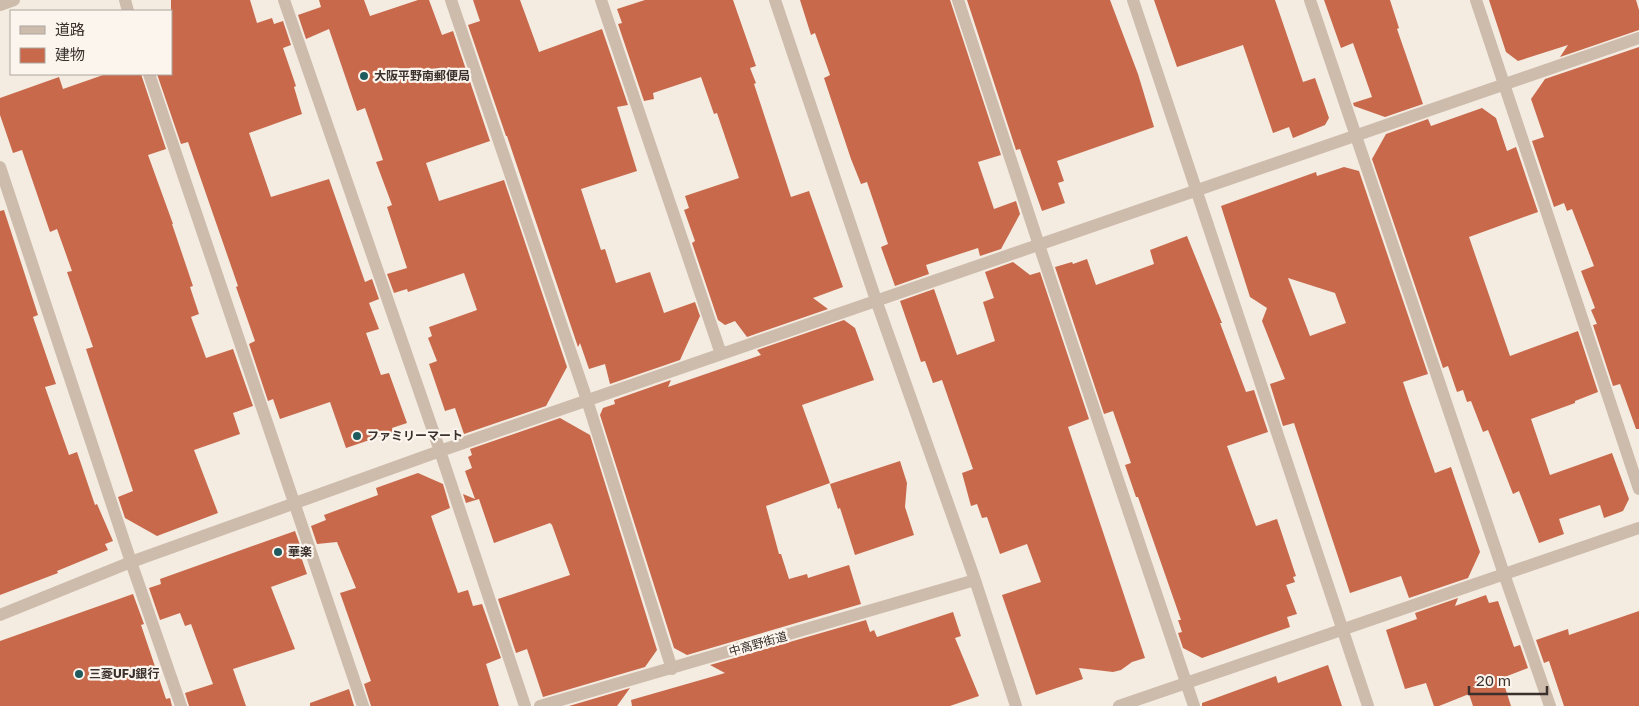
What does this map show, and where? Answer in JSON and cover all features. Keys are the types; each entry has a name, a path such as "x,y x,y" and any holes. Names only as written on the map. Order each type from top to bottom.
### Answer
{"street":[{"path":"0,5 14,0"},
{"path":"284,0 440,450 525,706"},
{"path":"451,0 587,400 672,669"},
{"path":"601,0 721,354"},
{"path":"775,0 876,300 975,580 1016,706"},
{"path":"958,0 1194,706"},
{"path":"1132,0 1368,706"},
{"path":"1310,0 1550,706"},
{"path":"1476,0 1639,489"},
{"path":"0,615 132,562 440,450 1639,38"},
{"path":"150,75 363,706"},
{"path":"0,166 181,706"},
{"path":"1119,706 1639,528"},
{"name":"中高野街道","path":"540,706 975,580"}],"building":[{"path":"171,0 250,0 257,23 272,18 274,24 283,21 291,45 283,48 296,86 294,87 302,114 249,133 271,197 329,179 365,282 372,279 379,299 369,303 379,329 366,333 381,375 389,373 407,423 392,428 393,432 346,448 330,402 280,419 273,399 268,401 249,344 255,341 236,287 238,286 188,142 181,144 157,75 172,75"},
{"path":"319,0 364,0 370,16 418,0 429,0 442,35 453,31 490,141 426,163 439,201 504,180 567,367 546,406 464,434 455,408 445,411 429,364 437,361 428,338 432,336 429,327 477,310 464,273 408,292 407,289 394,293 387,274 407,268 387,207 392,205 376,162 383,160 365,108 357,111 329,29 306,39 298,15 321,7"},
{"path":"473,0 520,0 539,52 602,29 628,105 617,107 637,171 581,189 601,250 605,249 616,283 650,272 664,313 695,302 700,316 680,360 610,384 605,364 589,369 580,343 578,347 468,25 480,21"},
{"path":"645,0 733,0 756,66 750,68 756,83 754,84 791,197 809,191 843,287 813,298 828,309 747,337 735,321 725,325 718,320 692,243 695,241 684,210 689,208 685,196 739,178 717,113 714,114 701,77 653,93 654,99 644,101 618,24 622,23 617,9"},
{"path":"800,0 950,0 1001,155 978,162 994,209 1016,201 1020,214 1001,249 980,256 978,248 926,265 929,274 895,286 881,247 888,244 867,182 861,184 851,159 824,78 830,75 815,33 811,35"},
{"path":"967,0 1110,0 1138,74 1154,127 1057,161 1064,181 1058,183 1065,203 1042,211 1020,149 1016,150"},
{"path":"1154,0 1275,0 1303,82 1315,78 1329,118 1325,125 1293,138 1289,127 1273,133 1243,45 1177,67"},
{"path":"1324,0 1390,0 1399,28 1397,29 1423,104 1385,117 1354,106 1353,103 1372,97 1353,43 1341,48"},
{"path":"1489,0 1636,0 1639,10 1639,30 1560,57 1568,45 1518,61 1506,52"},
{"path":"1639,47 1639,429 1636,429 1620,384 1613,386 1593,325 1597,324 1591,310 1595,308 1581,271 1594,266 1572,209 1567,211 1564,203 1554,207 1532,141 1544,137 1531,99 1545,79"},
{"path":"103,75 141,75 166,149 148,155 193,286 190,287 199,314 191,317 206,358 233,349 253,406 233,413 240,434 194,450 218,513 157,536 125,518 118,497 133,491 86,349 93,347 67,272 72,271 57,229 50,232 22,150 13,153 0,115 0,98 59,77 63,89"},
{"path":"1482,108 1496,118 1507,151 1516,147 1538,212 1469,237 1510,356 1578,331 1598,392 1575,401 1575,403 1531,419 1550,475 1612,453 1629,499 1623,511 1604,518 1600,505 1559,519 1564,534 1539,543 1519,491 1513,494 1488,430 1483,432 1471,401 1467,402 1463,390 1457,392 1448,366 1443,368 1372,159 1386,134 1428,119 1431,126"},
{"path":"1344,167 1359,171 1428,374 1403,382 1435,473 1451,467 1480,552 1468,578 1409,598 1401,576 1350,593 1294,423 1283,426 1270,384 1285,379 1262,321 1267,308 1250,297 1221,206 1316,172 1317,176","holes":["1288,278 1335,293 1346,323 1310,336"]},
{"path":"4,210 38,315 33,317 56,384 45,387 69,455 77,452 95,505 97,504 113,541 105,544 108,550 57,571 58,573 0,595 0,211"},
{"path":"1187,236 1222,323 1220,323 1246,392 1254,390 1268,432 1227,446 1256,526 1277,519 1296,576 1293,577 1295,582 1286,585 1297,614 1287,617 1290,627 1202,658 1183,648 1178,633 1182,632 1178,620 1181,620 1125,465 1131,463 1113,411 1104,414 1055,267 1087,259 1096,285 1154,264 1150,250"},
{"path":"1013,262 1030,275 1040,272 1089,419 1068,427 1145,658 1132,662 1121,670 1113,672 1079,668 1083,679 1036,695 1002,595 1041,582 1027,544 1000,554 987,517 982,518 977,504 971,506 962,473 973,469 942,380 933,383 925,361 921,362 900,301 934,289 957,355 995,341 983,302 994,298 985,272"},
{"path":"844,320 855,328 874,380 802,405 830,483 766,506 779,554 781,554 789,579 807,574 808,578 849,565 861,604 687,655 674,648 600,415 603,408 615,404 614,400 671,380 668,387 761,355 757,350"},
{"path":"560,418 590,435 657,650 645,667 543,697 527,649 516,653 498,599 570,575 552,525 550,523 494,543 479,499 466,503 463,494 475,499 465,471 472,468 468,457 472,455 470,449"},
{"path":"900,461 907,483 905,507 914,535 855,555 830,484"},
{"path":"418,473 443,484 450,508 431,516 458,593 468,590 473,606 482,604 501,658 486,664 499,706 371,706 364,684 371,681 340,593 356,588 337,542 317,544 311,526 326,520 324,515 378,495 376,488"},
{"path":"295,531 300,545 297,545 307,574 271,587 295,649 233,669 246,706 189,706 185,693 213,684 191,624 185,626 180,613 160,620 149,588 161,584 160,579"},
{"name":"三菱UFJ銀行","path":"133,594 144,624 141,625 166,699 170,698 172,706 0,706 0,641"},
{"path":"1486,595 1489,603 1498,601 1514,647 1520,645 1528,668 1502,678 1511,706 1473,706 1469,694 1439,706 1434,706 1426,683 1405,689 1386,630 1417,619 1415,613 1458,598 1455,606"},
{"path":"1639,611 1639,706 1564,706 1549,661 1544,663 1536,640 1568,629 1569,635"},
{"path":"953,612 961,636 955,638 979,696 950,706 632,706 631,700 725,673 710,665 866,620 870,632 874,630 877,637"},
{"path":"1328,665 1342,706 1202,706 1202,703 1276,676 1278,683"},
{"path":"630,688 617,706 569,706"},
{"path":"349,689 354,706 310,706 310,703"}],"place":[{"name":"大阪平野南郵便局","path":"364,76"},
{"name":"ファミリーマート","path":"357,436"},
{"name":"華楽","path":"278,552"},
{"name":"三菱UFJ銀行","path":"79,674"}]}
